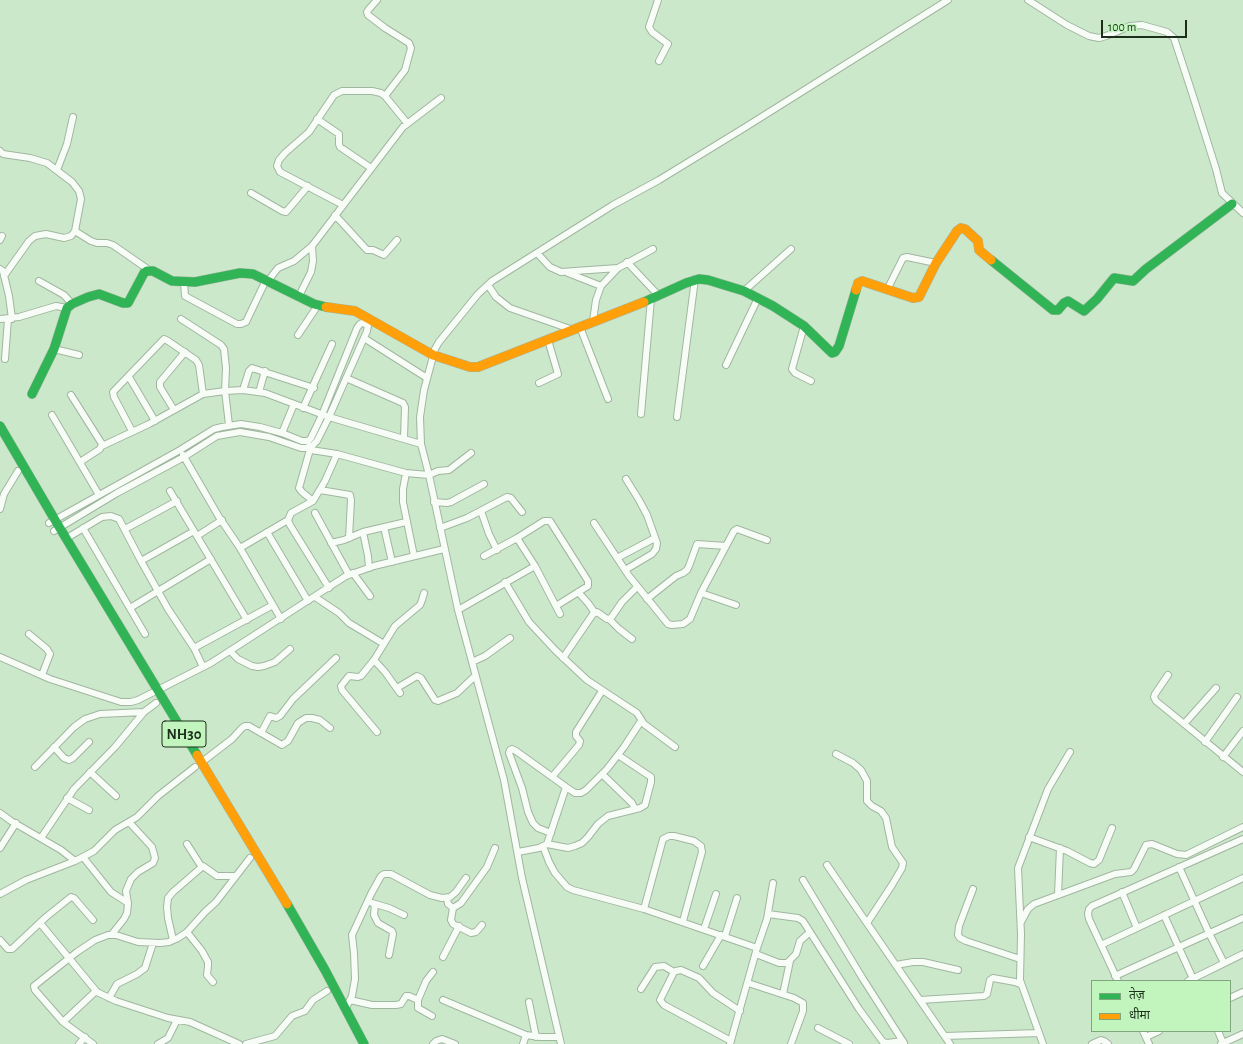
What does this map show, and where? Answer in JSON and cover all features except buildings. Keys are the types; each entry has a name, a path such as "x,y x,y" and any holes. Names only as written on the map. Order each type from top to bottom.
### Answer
{"main road":[{"path":"32,394 54,349 64,315 70,306 88,297 99,294 123,304 128,303 144,273 149,270 172,280 184,282 202,282 247,273 267,280 318,305 355,311 433,355 463,366 474,367 548,340 655,298 695,279 708,280 744,291 758,298 804,326 830,352 834,352 839,346 858,283 862,281 913,298 919,297 936,263 957,230 963,228 978,241 979,250 1053,310 1058,310 1068,301 1080,309 1085,310 1097,299 1114,278 1119,278 1129,282 1133,281 1146,269 1232,204"},
{"name":"NH30","path":"0,426 54,525 154,692 348,1004 364,1044"},
{"name":"NH30","path":"0,442 54,525 66,538 154,692 156,702 198,765 250,858 301,944 356,1044"}],"street":[{"path":"377,0 367,12 368,15 410,44 411,48 405,70 385,96"},
{"path":"658,0 649,27 652,32 668,44 659,61"},
{"path":"443,1000 526,1035 560,1041 518,852 504,780 458,610 421,444 420,417 427,378 433,355 439,342 478,294 488,285 613,205 694,159 948,0"},
{"path":"1028,0 1067,25 1089,36 1099,38 1130,26 1142,25 1168,32 1174,38 1196,104 1222,194 1243,213"},
{"path":"343,205 282,174 278,171 277,166 279,160 305,136 334,95 342,91 372,91 381,93 407,123"},
{"path":"184,282 186,296 237,324 246,322 267,280 278,268 296,259 312,246 407,123 441,98"},
{"path":"57,170 67,144 73,116"},
{"path":"317,119 339,134 340,147 371,168"},
{"path":"0,151 3,154 39,160 47,163 72,182 81,195 81,205 75,231 71,236 66,238 46,234 35,236 29,241 4,276"},
{"path":"251,193 286,212 308,186"},
{"path":"335,215 367,250 373,250 384,255 397,240"},
{"path":"75,231 90,241 107,242 113,245 149,270"},
{"path":"299,296 312,272 312,246"},
{"path":"593,322 596,300 602,286 618,268 653,248"},
{"path":"744,291 791,249"},
{"path":"537,253 557,272 618,268"},
{"path":"887,290 903,258 907,257 936,263"},
{"path":"627,262 655,298 641,414"},
{"path":"0,268 3,271 10,302 10,319 5,359"},
{"path":"566,272 602,286"},
{"path":"676,417 695,279"},
{"path":"0,319 10,319 52,307 70,306 64,295 39,281"},
{"path":"488,285 496,297 510,308 576,328 608,399"},
{"path":"726,365 758,298"},
{"path":"298,335 318,305"},
{"path":"181,319 223,347 225,352 225,391 229,425"},
{"path":"311,448 317,441 329,417 364,338 368,328 367,324 362,323 357,328 322,415 311,438 311,448 300,488 302,492 313,500"},
{"path":"804,326 792,369 810,381"},
{"path":"364,338 427,378"},
{"path":"132,432 113,394 114,390 129,377 164,339 196,360 199,365 203,394"},
{"path":"539,383 558,374 548,340"},
{"path":"303,408 314,388 332,344"},
{"path":"54,349 79,356"},
{"path":"174,410 160,387 160,382 185,352"},
{"path":"243,390 250,369 255,368 314,388"},
{"path":"258,392 266,371"},
{"path":"129,377 154,421"},
{"path":"346,378 403,403 405,408 404,438"},
{"path":"80,462 100,449 102,446 154,421 203,394 243,390 271,395 322,415 421,444"},
{"path":"71,395 102,446"},
{"path":"282,433 294,404"},
{"path":"52,415 99,495"},
{"path":"54,525 99,495 180,450 214,429 229,425 241,424 282,433 302,441 306,441 311,438"},
{"path":"54,525 184,457 217,436 232,433 240,432 269,437 301,448 311,448 337,454 406,473 429,475 438,471 449,470 472,453"},
{"path":"180,450 240,548 281,619"},
{"path":"240,548 288,520 291,513 313,500 325,482 337,454"},
{"path":"0,509 4,494 18,471"},
{"path":"406,473 403,489 403,502 414,556"},
{"path":"625,570 654,552 657,543 647,516 626,479"},
{"path":"434,502 451,502 484,484"},
{"path":"320,490 350,495 349,538"},
{"path":"170,491 247,620"},
{"path":"440,528 482,511 506,497 510,497 522,512"},
{"path":"125,529 177,501"},
{"path":"482,511 496,550"},
{"path":"315,513 331,543 351,574 370,596"},
{"path":"66,538 102,517 111,516 119,518 168,609 194,648 204,667"},
{"path":"141,561 222,520"},
{"path":"288,520 329,588"},
{"path":"484,556 544,521 552,522 588,581 588,586 556,606"},
{"path":"331,543 344,540 363,532 406,522"},
{"path":"594,523 637,587 668,624 672,625 683,624 690,619 701,594 734,531 737,529 767,540"},
{"path":"384,527 392,562"},
{"path":"83,528 145,634"},
{"path":"267,532 308,601"},
{"path":"363,532 368,556 368,568"},
{"path":"517,538 535,566 560,614"},
{"path":"617,558 655,538"},
{"path":"647,599 676,576 687,570 697,544 726,546"},
{"path":"0,657 42,675 121,702 131,702 138,700 204,667 351,574 368,568 444,549"},
{"path":"130,608 211,559"},
{"path":"458,610 535,566"},
{"path":"505,582 529,622 540,636 587,680 637,713 644,724 675,747"},
{"path":"609,619 622,602 637,587"},
{"path":"578,592 595,612 609,619 632,639"},
{"path":"377,732 341,688 349,676 360,677 374,660 395,626 420,606 424,593"},
{"path":"701,594 736,605"},
{"path":"315,597 339,613 349,623 384,644"},
{"path":"194,648 274,606"},
{"path":"563,658 595,612"},
{"path":"28,634 47,649 50,654 42,675"},
{"path":"472,662 485,656 510,638"},
{"path":"230,651 238,659 252,666 264,666 275,662 290,649"},
{"path":"261,733 270,716 276,718 280,716 293,699 336,658"},
{"path":"374,660 399,691 418,676 421,678 435,700 438,701 456,693 475,676"},
{"path":"1168,675 1155,694 1154,699 1204,742 1243,772"},
{"path":"1184,724 1216,688"},
{"path":"552,777 579,745 580,741 576,736 576,732 602,691"},
{"path":"1204,742 1237,697"},
{"path":"41,838 66,798 115,747 144,712 156,702"},
{"path":"35,768 79,722 100,714 144,712"},
{"path":"0,894 26,880 83,857 99,846 115,830 137,817 158,796 232,740 242,728 249,726 282,745 288,741 298,723 306,718 320,720 330,728"},
{"path":"551,833 538,828 532,823 518,774 510,755 510,750 516,751 575,793 584,792 618,755 641,721"},
{"path":"1224,757 1243,731"},
{"path":"54,747 64,758 69,760 89,742"},
{"path":"1044,1044 1020,984 1018,868 1048,789 1070,752"},
{"path":"836,754 853,763 861,770 867,781 867,801 884,815 887,822 892,847 903,863 902,868 892,885 867,923"},
{"path":"518,852 545,845 568,848 575,846 582,843 603,819 608,816 645,806 652,779 648,774 618,755"},
{"path":"90,772 116,796"},
{"path":"602,774 632,803 635,809"},
{"path":"566,787 551,833 545,845 549,862 555,873 567,887 578,892 683,921 757,948"},
{"path":"66,798 88,810"},
{"path":"0,813 61,850 75,861"},
{"path":"93,1044 63,1022 35,990 34,986 69,958 95,940 112,934 124,919 127,913 128,903 126,891 131,879 138,872 152,863 154,858 152,847 129,822"},
{"path":"0,848 16,823"},
{"path":"1030,837 1060,848 1090,864 1094,864 1099,860 1112,828"},
{"path":"1020,922 1030,906 1115,874 1131,872 1146,845 1152,844 1176,854 1186,855 1243,828"},
{"path":"644,909 663,839 669,836 674,836 694,841 701,846 702,852 683,921"},
{"path":"1243,839 1099,902 1089,909 1089,920 1116,978 1243,918"},
{"path":"187,844 202,866 205,866 217,876 236,876"},
{"path":"482,925 476,932 471,934 451,921 453,908 461,903 487,867 495,848"},
{"path":"1058,895 1060,848"},
{"path":"83,857 111,892 128,903"},
{"path":"112,934 131,940 153,943 173,940 187,932 216,902 250,858"},
{"path":"827,865 950,1044"},
{"path":"173,940 168,918 168,898 172,892 202,866"},
{"path":"1179,867 1224,963"},
{"path":"418,1000 407,996 401,1004 386,1006 348,1004 355,979 352,935 353,930 378,880 384,874 391,874 438,898 447,898 456,892 466,878"},
{"path":"1101,945 1243,878"},
{"path":"768,914 801,919 883,1042 887,1044 904,1042 863,979 803,880"},
{"path":"674,972 660,1000 661,1002 731,1042 768,914 773,883"},
{"path":"974,889 959,926 958,935 960,938 1020,959"},
{"path":"1122,892 1137,928"},
{"path":"704,929 716,894"},
{"path":"0,940 8,949 12,949 71,897 74,898 93,920"},
{"path":"447,898 448,904 453,908"},
{"path":"703,966 723,936 737,898"},
{"path":"368,902 389,908 404,915"},
{"path":"375,904 375,918 378,923 391,930 393,934 389,955"},
{"path":"1164,915 1192,980 1243,954"},
{"path":"40,923 96,990 109,998 177,1020 190,1022 239,1044"},
{"path":"443,957 459,926"},
{"path":"187,932 202,951 208,962 207,975 213,982"},
{"path":"756,954 785,964 796,954 800,941 810,932"},
{"path":"109,998 117,984 137,974 145,968 153,943"},
{"path":"783,994 790,961"},
{"path":"896,965 923,962 958,970"},
{"path":"640,989 656,967 664,966 674,972 681,970 699,978 712,994 740,1010"},
{"path":"432,1016 418,1008 418,1000 426,981 434,972"},
{"path":"920,1000 984,996 987,994 990,980 993,978 1020,984"},
{"path":"748,983 800,1000 804,1007 799,1025 791,1044"},
{"path":"63,1022 96,990"},
{"path":"246,1044 274,1036 292,1016 305,1010 313,1000 327,990"},
{"path":"1231,998 1243,992"},
{"path":"529,1002 536,1037"},
{"path":"158,1044 168,1038 177,1020"},
{"path":"818,1028 847,1043"},
{"path":"1150,1044 1144,1034 1154,1032"},
{"path":"1218,1032 1222,1044 1243,1034"},
{"path":"945,1036 1039,1033"},
{"path":"523,1044 526,1035"},
{"path":"79,1044 85,1037"},
{"path":"433,1044 442,1039 455,1044"},
{"path":"1092,1044 1101,1040 1108,1044"}],"traffic: fast":[{"path":"991,260 1053,310 1058,310 1068,301 1084,311 1097,299 1114,278 1133,281 1146,269 1232,204"},
{"path":"32,394 54,349 67,308 72,304 99,294 123,303 128,303 144,273 147,271 153,271 172,281 195,282 240,273 253,274 314,304 326,307"},
{"path":"644,302 686,283 699,279 708,280 744,291 773,306 804,326 832,353 835,352 839,346 856,290"},
{"path":"0,426 197,755"},
{"path":"287,904 325,970 364,1044"}],"traffic: slow":[{"path":"856,290 858,283 862,281 913,298 919,297 936,263 957,231 961,228 965,229 978,241 979,250 991,260"},
{"path":"326,307 355,311 433,355 470,367 478,367 644,302"},
{"path":"197,755 287,904"}]}
